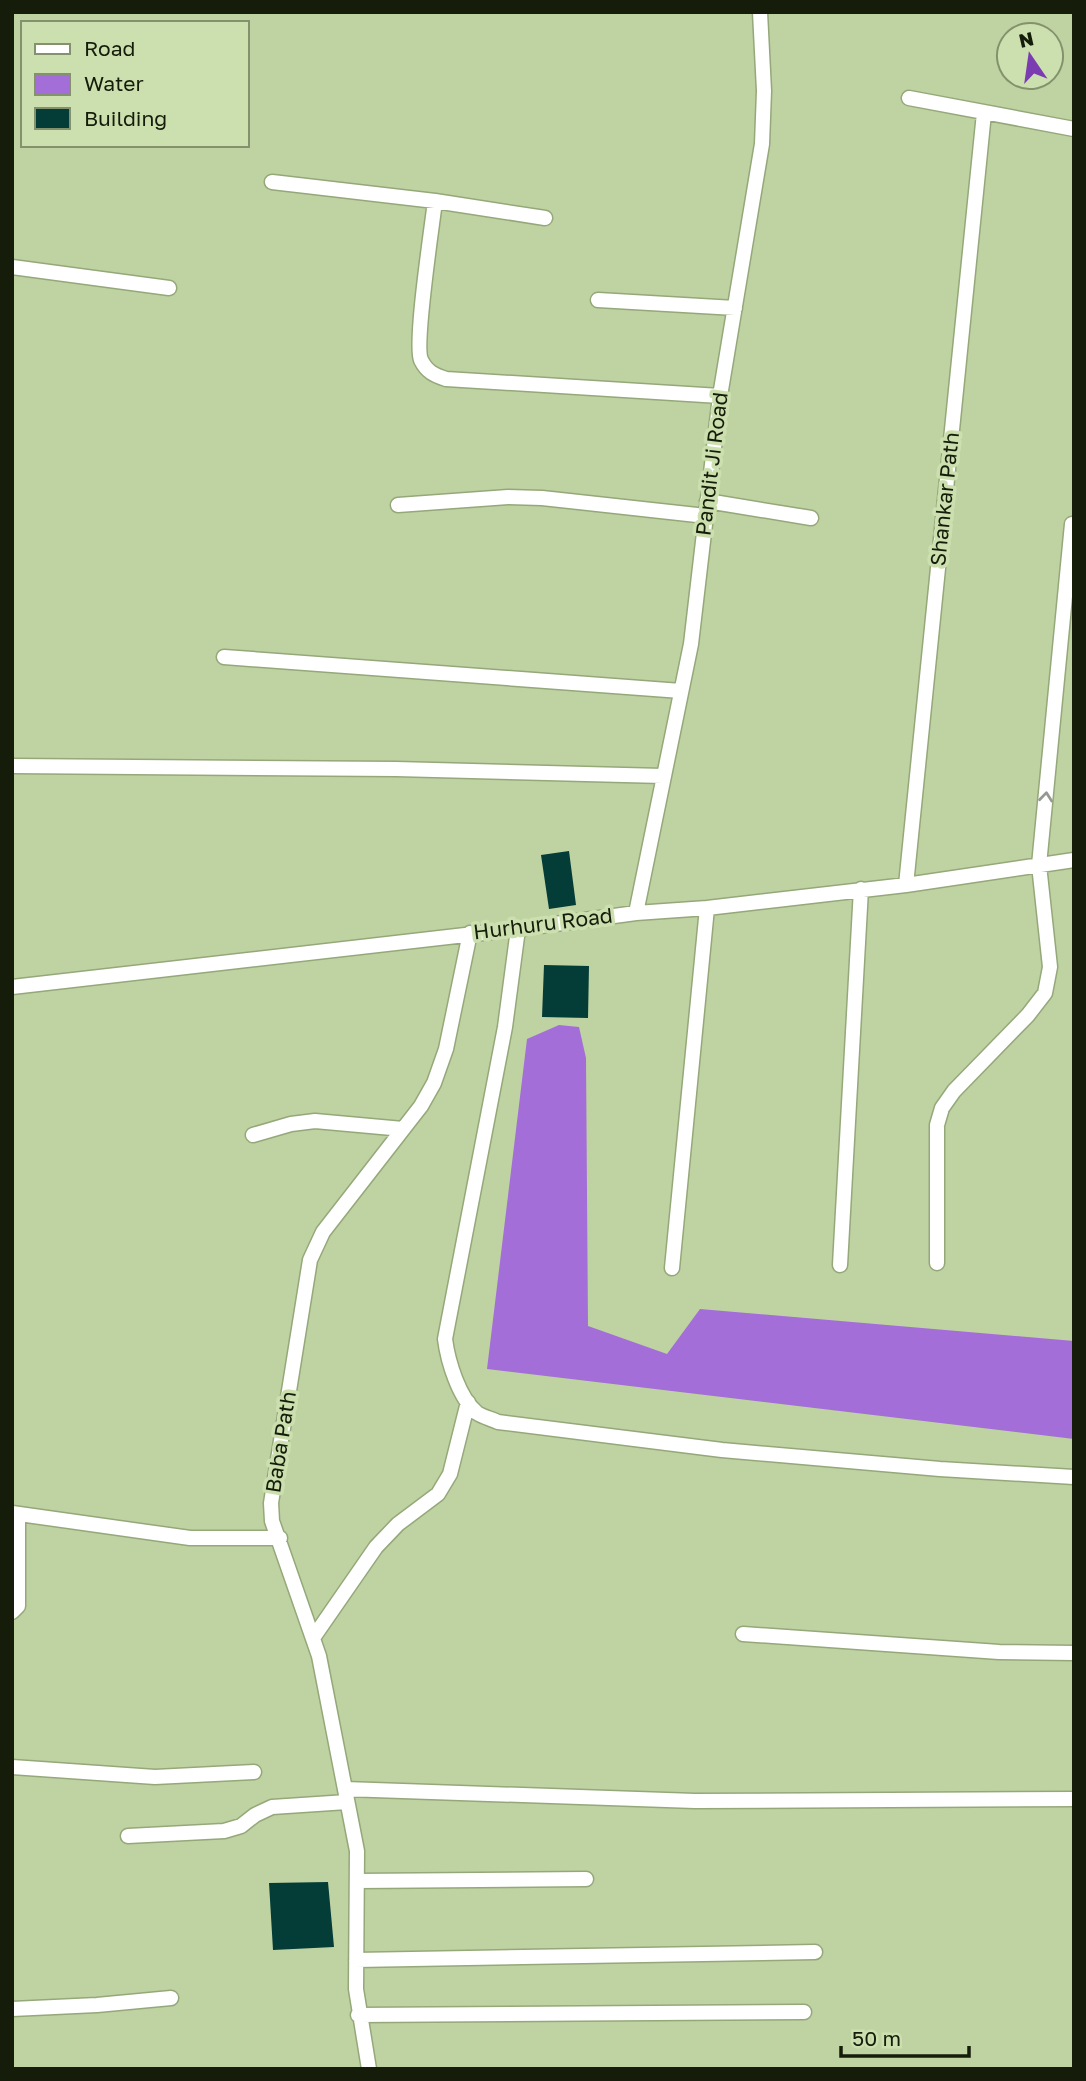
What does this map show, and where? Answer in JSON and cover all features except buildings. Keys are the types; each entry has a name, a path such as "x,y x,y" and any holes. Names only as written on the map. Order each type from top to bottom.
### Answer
{"street":[{"name":"Pandit Ji Road","path":"636,913 691,644 720,397 762,145 764,91 760,12"},
{"path":"909,98 1074,129"},
{"name":"Shankar Path","path":"906,885 984,113"},
{"path":"272,182 435,201 545,218"},
{"path":"435,201 420,331 420,357 429,373 446,379 720,397"},
{"path":"12,267 169,288"},
{"path":"598,300 735,308"},
{"path":"398,505 508,497 542,498 811,518"},
{"path":"937,1264 937,1125 942,1108 954,1091 1028,1015 1045,993 1050,967 1039,865 1072,524"},
{"path":"224,657 681,691"},
{"path":"12,766 396,769 663,776"},
{"name":"Hurhuru Road","path":"12,986 518,929 636,913 708,908 906,885 1074,860"},
{"path":"840,1265 861,889"},
{"path":"672,1268 708,908"},
{"path":"518,929 505,1027 445,1339 448,1361 468,1402 478,1414 498,1422 709,1448 940,1469 1074,1477"},
{"name":"Baba Path","path":"369,2069 358,2015 357,1851 319,1656 272,1521 271,1503 310,1260 323,1232 421,1106 434,1083 446,1049 470,933"},
{"path":"253,1135 315,1121 403,1129"},
{"path":"313,1638 376,1546 398,1524 438,1494 450,1474 468,1402"},
{"path":"12,1612 18,1606 15,1514 190,1538 280,1538"},
{"path":"743,1634 999,1652 1074,1654"},
{"path":"12,1767 155,1777 254,1772"},
{"path":"128,1836 224,1831 241,1826 272,1807 346,1796 695,1801 1074,1798"},
{"path":"357,1881 586,1879"},
{"path":"356,1960 816,1952"},
{"path":"12,2009 171,1998"},
{"path":"358,2015 804,2012"}],"water":[{"path":"559,1025 579,1027 586,1058 588,1326 667,1354 700,1309 1074,1341 1074,1439 487,1369 527,1039"}]}
